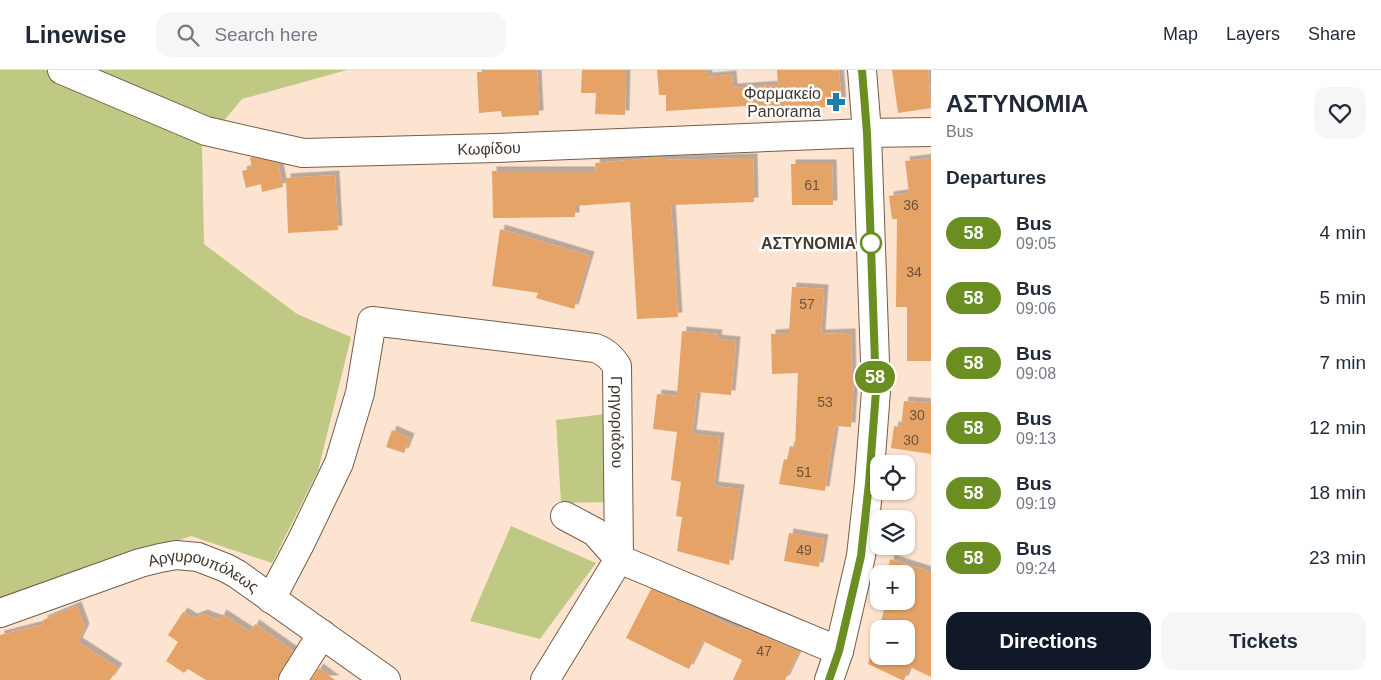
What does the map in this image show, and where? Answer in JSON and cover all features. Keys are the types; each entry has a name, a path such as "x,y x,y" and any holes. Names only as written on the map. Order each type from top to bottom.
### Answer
{"street":[{"name":"Κωφίδου","path":"62,70 206,131 303,153 931,132"},
{"path":"833,679 861,556 876,391 867,133 862,70"},
{"name":"Γρηγοριάδου","path":"270,599 301,542 338,464 360,393 372,321 595,348 612,358 617,366 619,559"},
{"path":"565,516 595,532 619,559 839,651"},
{"name":"Αργυρουπόλεως","path":"0,613 140,563 176,555 198,557 226,568 386,680"},
{"path":"545,680 619,559"},
{"path":"292,680 322,634"}],"green space":[{"path":"0,70 347,70 242,99 202,147 204,244 297,314 351,337 318,471 272,563 191,536 0,601"},
{"path":"605,414 610,502 561,503 556,420"},
{"path":"511,526 596,563 540,639 470,621"}],"building":[{"path":"485,70 537,70 539,115 502,117 501,111 479,113 477,72 485,72"},
{"path":"582,70 626,70 625,115 595,114 596,93 581,93"},
{"path":"657,70 707,70 708,77 732,75 733,88 778,85 777,70 839,70 842,106 813,108 813,113 780,115 779,106 746,109 746,106 666,111 666,95 659,95"},
{"path":"892,70 928,70 931,108 898,113"},
{"path":"665,157 665,160 753,158 754,202 671,205 678,317 637,319 630,202 575,206 575,217 493,218 492,171 596,171 595,163"},
{"path":"250,158 278,163 283,187 262,192 261,184 246,188 242,171 252,168"},
{"path":"931,158 931,361 907,361 907,307 896,307 897,219 892,219 889,196 909,193 905,161"},
{"path":"791,164 832,164 833,205 792,205"},
{"path":"335,175 338,230 288,233 286,178"},
{"path":"500,229 590,256 574,309 536,298 538,293 492,286"},
{"path":"792,287 824,289 821,334 851,333 852,380 854,380 851,427 835,426 825,491 779,484 784,459 787,460 790,446 795,447 798,373 772,374 771,334 789,333"},
{"path":"682,331 718,334 717,339 736,341 731,395 697,392 692,434 720,437 714,486 740,489 729,565 677,551 682,517 676,516 681,482 671,480 677,432 653,429 657,394 677,396"},
{"path":"904,401 931,403 931,454 891,448 894,426 901,427"},
{"path":"392,430 410,438 404,453 386,447"},
{"path":"789,533 824,539 819,567 784,561"},
{"path":"890,559 909,565 889,565"},
{"path":"915,567 931,572 931,677 910,667 904,680 902,680 870,665 915,665 915,620 881,620 884,610 915,610"},
{"path":"651,589 689,605 739,630 740,627 799,651 785,680 733,680 742,660 703,641 689,669 626,638"},
{"path":"77,606 85,628 78,642 118,668 110,680 0,680 0,635 44,624 43,620"},
{"path":"183,612 193,618 203,614 219,620 222,614 250,632 255,624 293,651 277,680 206,680 188,669 184,673 166,661 178,642 168,635"},
{"path":"319,668 335,680 311,680"}],"bus line":[{"name":"58","path":"829,680 839,651 861,556 876,391 867,133 862,70"}],"place":[{"name":"Φαρμακείο Panorama","path":"836,102"},
{"name":"ΑΣΤΥΝΟΜΙΑ","path":"871,243"}]}
